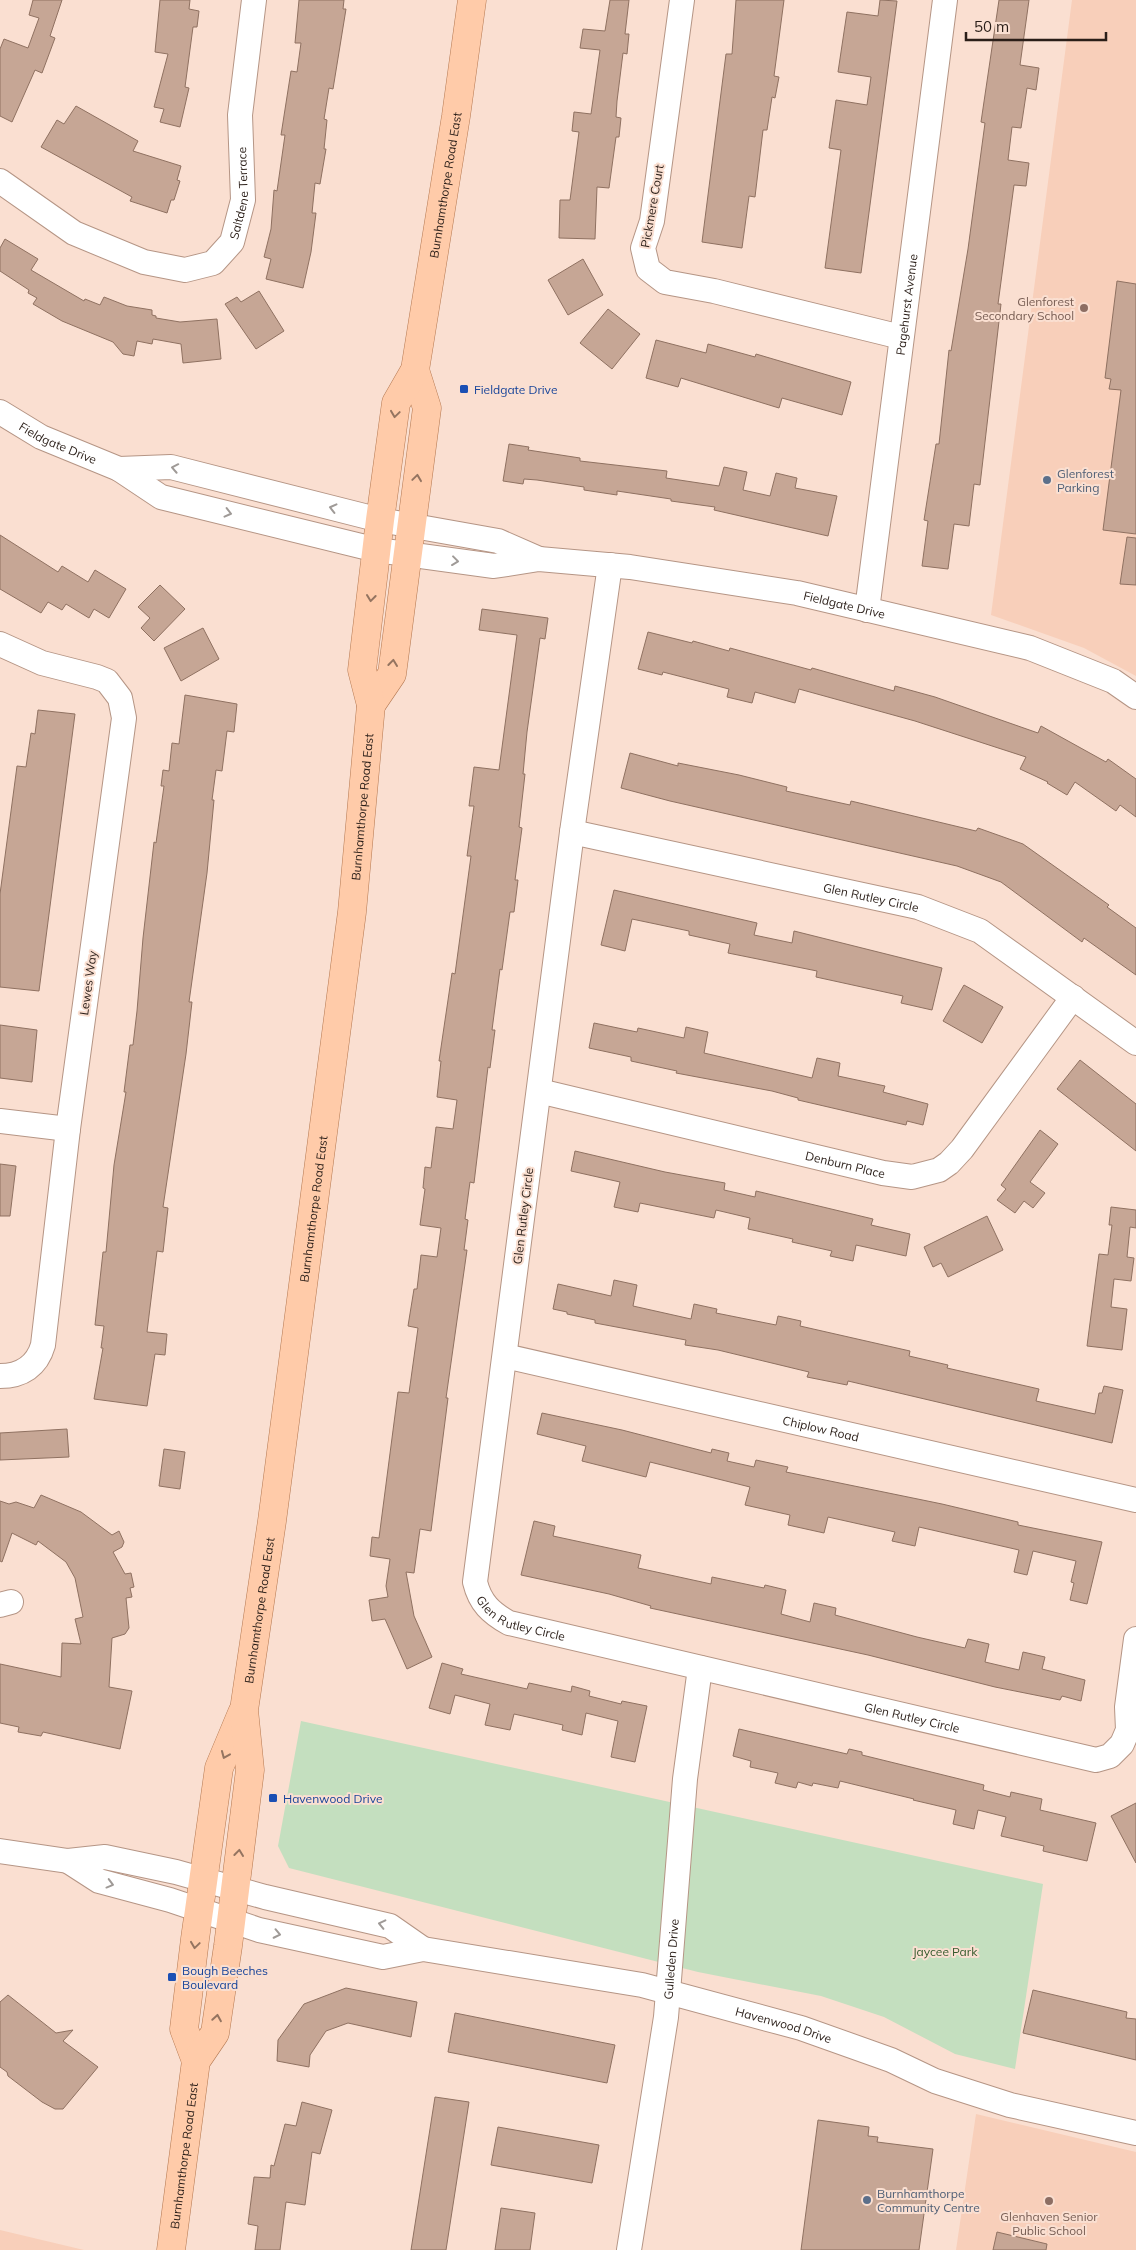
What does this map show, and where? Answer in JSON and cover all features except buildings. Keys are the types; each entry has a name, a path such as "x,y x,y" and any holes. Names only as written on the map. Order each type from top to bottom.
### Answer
{"main road":[{"name":"Burnhamthorpe Road East","path":"172,2250 196,2061 214,2033 250,1770 244,1710 272,1522 352,912 371,705 362,670 380,520 396,403 415,370 456,116 472,0"},
{"name":"Burnhamthorpe Road East","path":"371,705 392,674 427,408 415,370"},
{"name":"Burnhamthorpe Road East","path":"196,2061 184,2029 219,1768 244,1710"}],"street":[{"name":"Saltdene Terrace","path":"0,181 74,233 144,262 186,270 213,263 232,242 243,200 240,115 254,0"},
{"name":"Pickmere Court","path":"682,0 652,220 643,248 648,270 665,282 714,291 901,336"},
{"name":"Pagehurst Avenue","path":"867,610 945,0"},
{"name":"Fieldgate Drive","path":"0,412 40,437 119,469 162,496 377,550 494,566 539,559 610,565 797,593 1030,648 1113,681 1136,696"},
{"name":"Fieldgate Drive","path":"119,469 170,467 380,520 498,542 539,559"},
{"name":"Glen Rutley Circle","path":"610,565 572,832 474,1582 482,1603 493,1615 509,1623 1096,1760 1110,1756 1122,1744 1128,1730 1128,1707 1136,1640"},
{"name":"Lewes Way","path":"0,644 42,663 107,681 117,693 124,713 68,1129 41,1353 32,1366 25,1371 0,1376"},
{"name":"Glen Rutley Circle","path":"572,832 918,907 980,931 1136,1043"},
{"name":"Denburn Place","path":"538,1091 883,1172 912,1177 939,1170 962,1149 1073,997"},
{"path":"0,1121 68,1129"},
{"name":"Chiplow Road","path":"505,1356 1136,1500"},
{"name":"Gulleden Drive","path":"629,2250 639,2181 650,2127 668,1992 685,1779 700,1668"},
{"path":"0,1851 68,1861 105,1857 235,1888"},
{"path":"68,1861 99,1881 231,1919"},
{"name":"Havenwood Drive","path":"235,1888 390,1926 423,1949"},
{"name":"Havenwood Drive","path":"231,1919 259,1930 383,1957 423,1949 642,1985 801,2028 890,2060 935,2081 1010,2105 1136,2132"}],"shaded area":[{"name":"Glenforest Secondary School","path":"1072,0 1136,0 1136,676 1084,648 991,615"},
{"name":"Glenhaven Senior Public School","path":"976,2114 1136,2152 1136,2250 956,2250"},
{"path":"0,2230 84,2250 0,2250"}],"green space":[{"name":"Jaycee Park","path":"301,1721 1043,1884 1015,2069 955,2054 884,2017 821,1996 698,1972 289,1868 278,1846"}],"place":[{"name":"Glenforest Secondary School","path":"1084,308"},
{"name":"Fieldgate Drive","path":"464,389"},
{"name":"Glenforest Parking","path":"1047,480"},
{"name":"Havenwood Drive","path":"273,1798"},
{"name":"Bough Beeches Boulevard","path":"172,1977"},
{"name":"Burnhamthorpe Community Centre","path":"867,2200"},
{"name":"Glenhaven Senior Public School","path":"1049,2201"}]}
